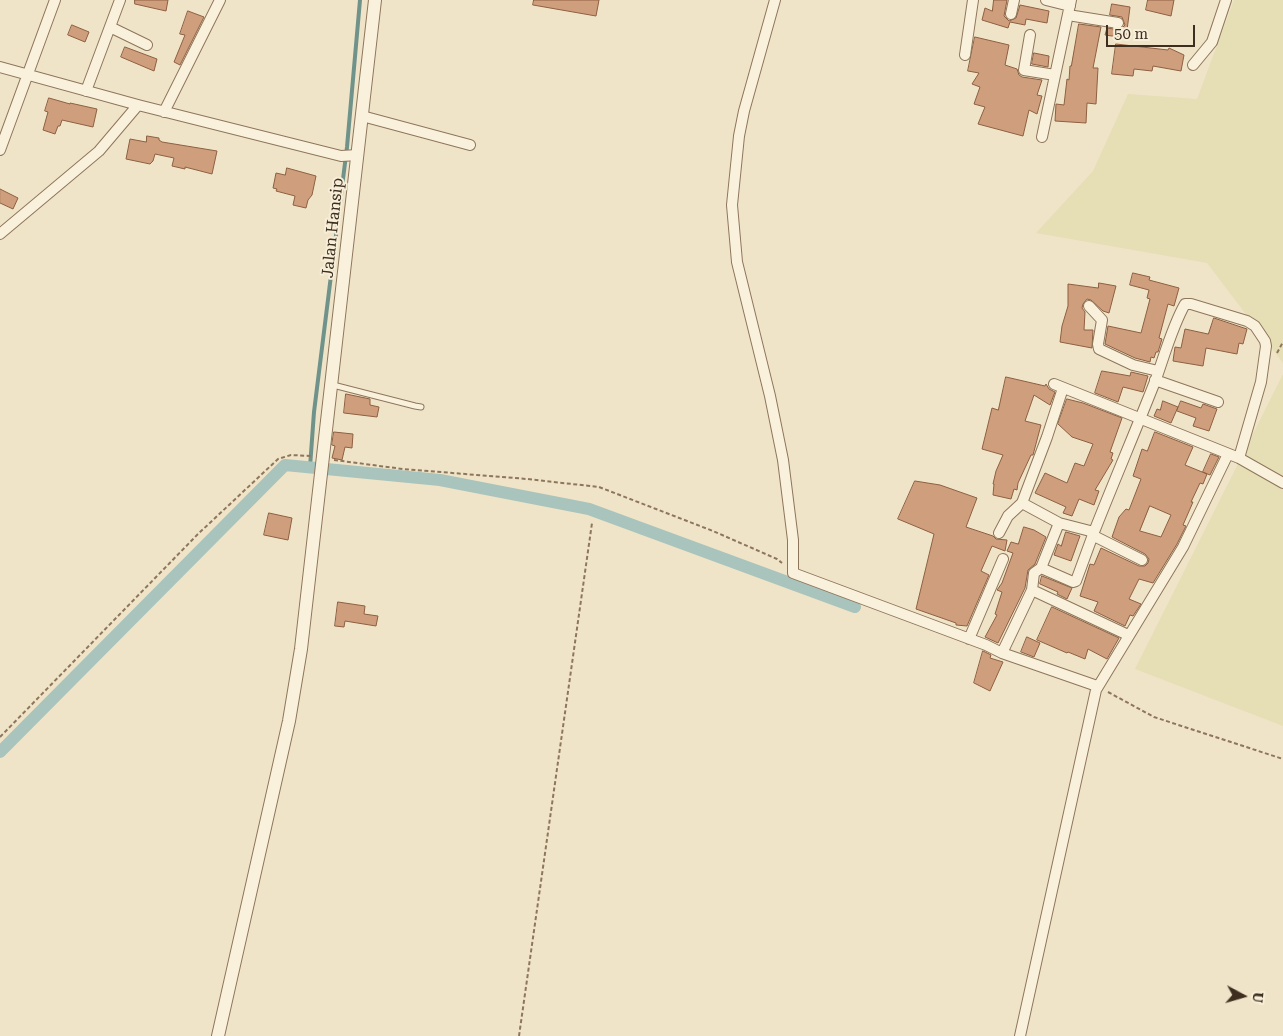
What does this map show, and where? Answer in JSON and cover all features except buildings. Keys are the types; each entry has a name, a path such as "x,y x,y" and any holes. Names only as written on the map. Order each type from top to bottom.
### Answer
{"street":[{"path":"0,150 54,0"},
{"path":"86,92 120,0"},
{"path":"164,112 220,0"},
{"name":"Jalan Hansip","path":"218,1036 289,721 302,649 320,482 320,457 332,384 350,155 362,116 375,0"},
{"path":"775,0 744,111 739,136 732,205 737,262 770,396 783,460 798,575 1097,688"},
{"path":"965,55 973,0"},
{"path":"1011,14 1014,0"},
{"path":"1046,0 1118,23"},
{"path":"1193,65 1212,42 1226,0"},
{"path":"1042,137 1070,7"},
{"path":"110,27 147,45"},
{"path":"1030,35 1024,70 1055,75"},
{"path":"0,67 164,112 350,155"},
{"path":"0,234 98,151 138,105"},
{"path":"362,116 470,145"},
{"path":"1041,568 1073,582 1076,581 1183,306 1186,303 1248,321 1255,326 1263,337 1266,346 1259,388 1239,458"},
{"path":"1088,306 1102,320 1098,344 1099,349 1218,402"},
{"path":"999,533 1008,516 1022,503 1048,437 1059,386 1239,458 1283,483"},
{"path":"1020,1036 1091,708 1097,688 1183,547 1228,454"},
{"path":"1022,503 1059,523 1093,534 1142,560"},
{"path":"1002,653 1032,590 1034,574 1041,568 1059,523"},
{"path":"969,639 1003,558"},
{"path":"1032,590 1128,635"}],"lane":[{"path":"332,384 421,407"}],"path":[{"path":"0,737 198,534 278,459 290,455 599,487 696,524 769,556 798,575"},
{"path":"519,1036 592,523"},
{"path":"1097,688 1154,717 1283,759"}],"shaded area":[{"path":"1234,0 1283,0 1283,363 1207,263 1036,233 1093,171 1128,94 1197,99"},
{"path":"1283,374 1283,726 1135,669"}],"waterway":[{"path":"310,467 314,412 347,147 360,0"},
{"path":"0,752 285,465 440,480 589,509 855,607"}]}
